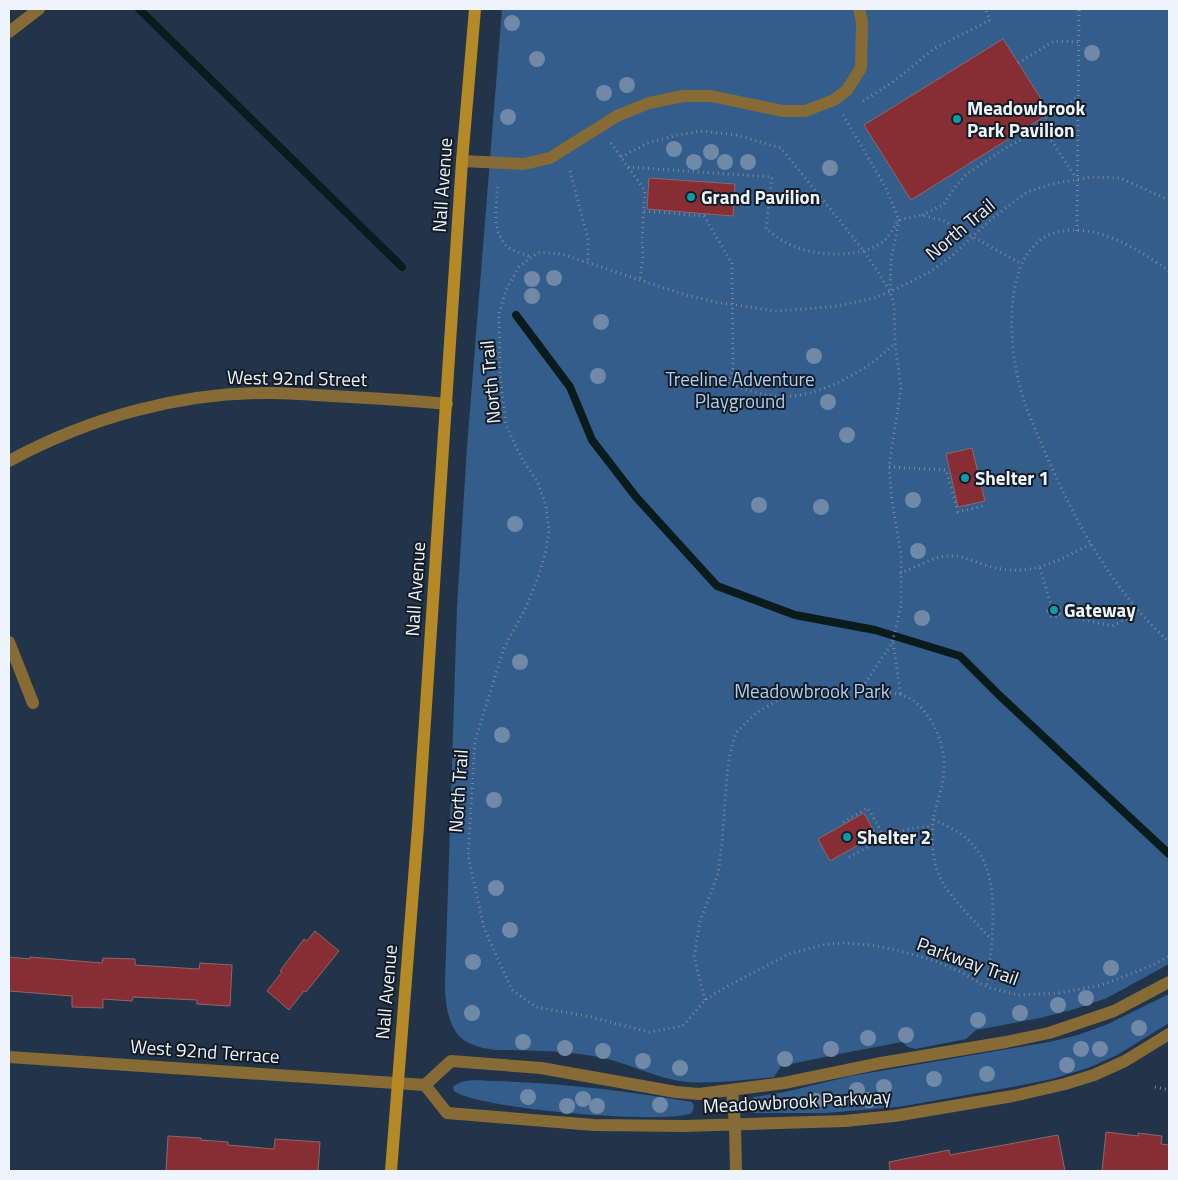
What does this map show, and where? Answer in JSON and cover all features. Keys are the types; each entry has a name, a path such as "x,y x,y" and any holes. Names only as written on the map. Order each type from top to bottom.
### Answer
{"main road":[{"name":"Nall Avenue","path":"391,1171 418,827 462,161 475,9"}],"street":[{"path":"9,32 39,9"},
{"path":"462,161 524,164 550,158 617,116 649,103 683,96 711,96 783,111 805,111 834,100 847,90 862,68 862,22 859,9"},
{"name":"West 92nd Street","path":"9,462 32,449 91,423 150,407 219,396 271,393 446,404"},
{"path":"9,642 32,703"},
{"name":"Meadowbrook Parkway","path":"1169,982 1114,1010 1049,1033 881,1063 784,1083 699,1094 676,1092 541,1068 451,1061 425,1084 447,1113 594,1124 735,1124 845,1121 885,1117 1013,1096 1065,1084 1125,1061 1169,1034"},
{"name":"West 92nd Terrace","path":"9,1057 398,1083"},
{"path":"398,1083 425,1084"},
{"path":"732,1090 736,1171"}],"path":[{"path":"860,103 893,82 935,48 990,20 985,9"},
{"path":"1077,231 1079,9"},
{"path":"1018,63 1054,41 1079,42"},
{"path":"628,167 772,177 766,229 786,243 811,252 840,255 864,251 886,239 899,220 922,215 942,205 957,184 968,173 1004,149 1046,126 1043,120 1078,97"},
{"path":"847,112 843,116 886,188 899,220 891,262 890,291"},
{"path":"1043,128 1076,178"},
{"path":"621,157 648,143 676,135 703,132 737,135 781,148 864,251 890,291 894,305 895,343 901,388 889,467 892,501 901,554 901,606 892,643 862,688"},
{"path":"611,142 645,191 640,280"},
{"path":"570,171 588,239 588,263"},
{"name":"North Trail","path":"705,1000 683,1026 649,1032 591,1017 536,1007 512,990 484,928 468,855 475,741 504,648 525,609 538,578 545,555 549,531 546,506 538,483 521,458 506,424 500,376 498,336 502,304 512,277 519,267 531,257 540,252 549,251 686,295 732,305 776,311 838,306 878,297 930,272 952,256 989,221 1027,192 1076,178 1106,176 1120,178 1169,200"},
{"path":"498,187 496,223 500,236 509,248 531,257"},
{"path":"644,211 704,216 732,263 733,370 728,383 752,393 792,396 822,389 849,377 884,355 895,343"},
{"path":"922,215 944,221 1022,264"},
{"path":"1169,271 1132,247 1097,233 1062,231 1051,235 1030,251 1022,264 1013,295 1012,313 1013,347 1019,384 1034,426 1063,494 1091,544 1140,613 1169,642"},
{"path":"889,467 946,470 958,512 983,506"},
{"path":"900,574 918,567 933,558 949,555 970,558 987,566 1007,570 1040,568 1091,544"},
{"path":"1040,568 1051,605 1048,610 1050,616 1056,617 1059,614 1112,626 1140,613"},
{"path":"1051,605 1059,607 1059,614"},
{"path":"892,643 901,696"},
{"path":"705,1000 694,958 700,921 718,874 727,774 736,733 756,713 780,699 808,688 862,688 901,696 913,700 927,714 939,734 944,767 942,788 932,827 935,862 943,883 991,939"},
{"path":"843,822 868,808 885,838"},
{"path":"933,819 952,828 972,844 984,861 991,881 991,939 987,986"},
{"path":"849,857 885,838 908,829 932,827"},
{"name":"Parkway Trail","path":"705,1000 789,954 822,945 843,942 871,945 933,960 987,986 1018,995 1059,993 1102,985 1153,965 1169,956"},
{"path":"1155,1087 1169,1090"}],"green space":[{"name":"Meadowbrook Park","path":"502,9 1169,9 1169,964 1107,998 1075,1009 1040,1018 976,1030 966,1039 915,1049 908,1047 902,1042 781,1066 774,1077 720,1082 687,1082 653,1074 599,1057 561,1052 496,1050 475,1046 462,1039 456,1033 447,1008 445,983 457,607 467,447"},
{"path":"1169,994 1169,1023 1117,1055 1088,1068 1052,1079 898,1107 825,1113 753,1113 748,1109 749,1099 754,1097 785,1092 851,1076 1049,1042 1078,1035 1108,1024"},
{"path":"479,1080 619,1091 692,1102 694,1106 692,1113 676,1116 612,1116 572,1113 497,1104 470,1098 454,1091 453,1087 462,1082"}],"building":[{"name":"Meadowbrook Park Pavilion","path":"1003,39 1050,113 911,200 864,125"},
{"name":"Grand Pavilion","path":"649,178 735,184 733,216 647,209"},
{"name":"Shelter 1","path":"972,448 985,501 958,507 946,454"},
{"name":"Shelter 2","path":"864,813 876,835 830,861 818,839"},
{"path":"315,931 339,951 289,1010 267,991 304,939 307,941"},
{"path":"9,957 102,963 103,958 135,959 135,965 199,969 200,963 232,965 230,1006 197,1004 197,1000 133,997 132,1001 103,999 103,1008 72,1007 72,996 9,991"},
{"path":"1106,1132 1138,1136 1138,1133 1162,1136 1161,1144 1169,1145 1169,1171 1102,1171"},
{"path":"1058,1135 1065,1171 890,1171 889,1162 949,1150 950,1155"},
{"path":"168,1136 201,1138 201,1140 228,1142 228,1145 274,1149 275,1139 320,1142 318,1171 166,1171"}],"waterway":[{"path":"139,9 402,267"},
{"path":"516,315 570,387 592,440 636,497 717,586 795,615 875,630 960,656 1169,854"}],"place":[{"name":"Meadowbrook Park Pavilion","path":"957,119"},
{"name":"Grand Pavilion","path":"691,197"},
{"name":"Shelter 1","path":"965,478"},
{"name":"Gateway","path":"1054,610"},
{"name":"Shelter 2","path":"847,837"}],"park label":[{"name":"Treeline Adventure Playground","path":"740,390"}]}
